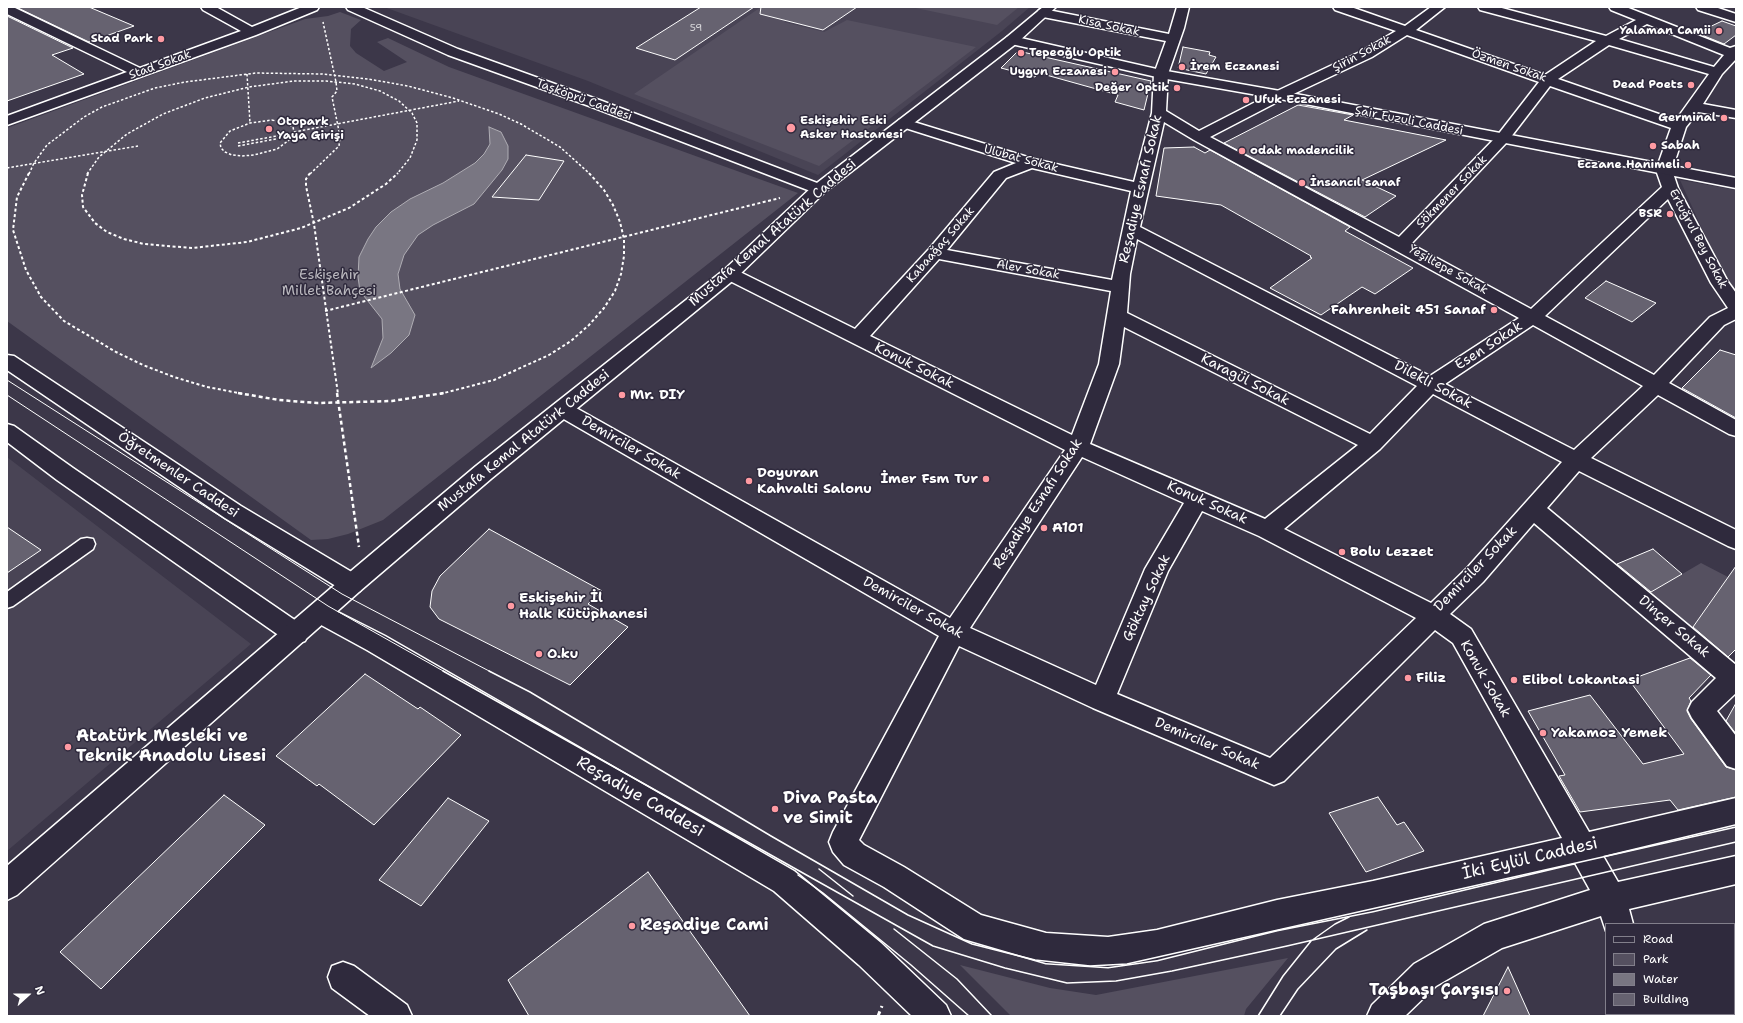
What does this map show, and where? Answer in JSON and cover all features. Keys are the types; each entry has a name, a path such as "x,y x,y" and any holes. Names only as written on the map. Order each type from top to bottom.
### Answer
{"street":[{"path":"207,7 251,32"},
{"name":"Stad Sokak","path":"7,121 251,32 313,7"},
{"name":"Taşköprü Caddesi","path":"352,7 453,52 597,104 819,189"},
{"name":"Reşadiye Esnafı Sokak","path":"894,877 854,855 843,842 954,632 1078,447 1109,364 1117,316 1121,274 1140,188 1159,113 1161,74 1178,28 1183,7"},
{"name":"Özmen Sokak","path":"1338,7 1548,79 1679,126"},
{"name":"Şirin Sokak","path":"1199,137 1280,95 1366,54 1407,30 1439,7"},
{"path":"1484,7 1607,40 1717,72"},
{"path":"1615,7 1735,53 1717,72 1694,107 1679,126 1664,170"},
{"path":"1702,7 1736,18"},
{"path":"7,9 139,73"},
{"name":"Mustafa Kemal Atatürk Caddesi","path":"7,885 352,584 484,472 730,274 819,189 1012,40 1046,10"},
{"name":"Kısa Sokak","path":"1046,10 1174,40"},
{"name":"Sökmener Sokak","path":"1401,245 1502,139 1548,79 1607,40 1646,20"},
{"name":"Şair Fuzuli Caddesi","path":"1012,40 1161,74 1280,95 1736,183"},
{"path":"1694,107 1736,114"},
{"name":"Yeşiltepe Sokak","path":"1159,113 1199,137 1657,384 1736,429"},
{"name":"Ulubat Sokak","path":"904,123 982,149 1031,163 1140,188"},
{"name":"Kabaağaç Sokak","path":"857,338 935,253 1000,175 1031,163"},
{"name":"Ertuğrul Bey Sokak","path":"1664,170 1670,188 1720,283 1736,306"},
{"name":"Esen Sokak","path":"1267,530 1373,444 1431,384 1533,317 1670,188"},
{"name":"Dilekli Sokak","path":"1131,229 1576,460 1736,540"},
{"name":"Alev Sokak","path":"935,253 1120,287"},
{"name":"Konuk Sokak","path":"730,274 1078,447 1267,530 1433,615 1462,636 1581,847 1615,911"},
{"name":"Demirciler Sokak","path":"562,409 954,632 1102,700 1274,772 1475,575 1576,460 1657,384 1717,321 1736,312"},
{"name":"Karagül Sokak","path":"1117,316 1373,444"},
{"name":"Öğretmenler Caddesi","path":"7,361 233,512 352,584"},
{"path":"7,431 65,474 296,634"},
{"name":"Göktay Sokak","path":"1102,700 1157,569 1197,499"},
{"name":"Dinçer Sokak","path":"1533,509 1734,678 1701,710 1736,757"},
{"name":"Reşadiye Caddesi","path":"320,613 376,642 784,881 870,954 935,1016"},
{"name":"İki Eylül Caddesi","path":"894,877 975,928 1046,948 1108,952 1157,945 1277,915 1373,896 1736,811"},
{"path":"1383,1016 1425,975 1495,935 1615,911 1736,870"},
{"path":"343,977 396,1016"}],"lane":[{"path":"7,601 87,544"}],"path":[{"path":"323,19 336,82 337,91 332,97 340,136 339,146 311,172 306,180 314,224 359,547"},
{"path":"285,73 335,76 368,79 408,86 499,114 521,124 560,147 592,174 604,190 618,216 624,237 624,256 621,274 614,291 604,308 589,325 571,341 549,355 501,377 462,389 392,401 339,403 279,400 242,394 194,383 143,365 116,352 64,321 41,297 26,270 13,230 17,197 34,163 47,145 84,117 102,107 155,88 212,78 247,74 285,73"},
{"path":"247,74 249,87 250,123"},
{"path":"294,81 336,82 364,86 380,91 399,101 409,110 417,123 417,140 410,158 400,171 370,196 344,211 314,224 260,239 212,246 185,248 161,246 124,239 107,232 95,223 86,213 82,201 82,189 86,176 94,164 106,151 127,134 163,114 204,98 249,87 294,81"},
{"path":"292,136 238,144 460,101"},
{"path":"261,121 281,121 293,128 294,133 286,143 266,152 242,156 232,155 225,152 221,148 220,142 230,131 250,123 261,121"},
{"path":"245,125 245,130"},
{"path":"7,168 138,146"},
{"path":"325,311 783,197"}],"shaded area":[{"name":"Eskişehir Eski Asker Hastanesi","path":"384,7 1030,7 1002,31 818,175 588,81"},
{"path":"1680,180 1736,190 1736,294 1731,293"},
{"name":"Atatürk Mesleki ve Teknik Anadolu Lisesi","path":"7,457 251,644 7,851"}],"green space":[{"path":"761,7 799,11 784,22 824,32 847,20 976,47 819,166 634,94"},
{"path":"911,7 1019,7 997,25"},
{"name":"Eskişehir Millet Bahçesi","path":"340,12 361,20 351,29 350,46 356,53 384,71 407,62 377,42 388,38 449,67 798,193 383,520 348,534 328,539 311,540 7,321 7,128 305,19 328,16"},
{"path":"1701,563 1728,577 1692,628 1645,596"},
{"path":"1288,958 1246,1009 1244,1016 1011,1016 960,965 1050,988 1096,995"}],"water":[{"path":"489,127 501,132 508,146 508,159 502,170 474,204 433,225 418,235 404,255 398,274 400,289 415,315 409,335 391,353 371,368 383,338 382,319 360,291 358,277 359,257 376,227 391,212 410,199 443,183 475,163 484,154 490,144"}],"building":[{"path":"16,7 89,7 134,26 89,42"},
{"path":"701,7 754,7 675,60 636,48"},
{"path":"761,7 857,7 823,30 760,14"},
{"path":"7,16 73,48 52,55 84,74 7,101"},
{"name":"Yalaman Camii","path":"1722,21 1736,26 1736,35 1724,44 1697,33"},
{"path":"1183,47 1210,52 1209,55 1216,57 1206,74 1178,68"},
{"path":"1018,51 1151,81 1144,110 1115,102 1118,95 1039,73 1035,77 1001,68"},
{"path":"1298,105 1353,115 1344,120 1446,140 1362,180 1396,196 1365,217 1224,143"},
{"path":"1194,147 1205,153 1210,150 1350,227 1345,231 1413,268 1375,294 1362,287 1321,315 1270,288 1312,258 1310,257 1311,256 1221,205 1156,196 1164,148"},
{"path":"526,155 564,161 539,200 492,197"},
{"path":"1606,281 1656,303 1632,322 1585,298"},
{"path":"1720,350 1736,355 1736,418 1682,388"},
{"path":"7,527 41,550 7,573"},
{"name":"Eskişehir İl Halk Kütüphanesi","path":"489,529 602,591 588,604 628,627 570,685 439,619 430,607 432,591 440,576"},
{"path":"1653,549 1682,574 1651,592 1617,564"},
{"path":"1736,566 1736,649 1728,657 1693,627"},
{"path":"1690,658 1711,675 1689,698 1691,701 1687,711 1691,719 1726,767 1736,770 1736,797 1678,810 1670,800 1580,812 1559,776 1565,775 1528,711 1590,695 1643,764 1684,754 1629,680"},
{"path":"365,674 418,709 420,707 461,735 374,825 319,784 317,786 276,756"},
{"path":"1736,703 1736,734 1726,721"},
{"path":"224,795 265,825 101,989 60,952"},
{"path":"1378,797 1397,825 1404,822 1424,851 1366,872 1329,813"},
{"path":"448,798 489,821 421,906 379,880"},
{"name":"Reşadiye Cami","path":"648,872 750,1016 529,1016 508,980"},
{"name":"Taşbaşı Çarşısı","path":"1508,967 1530,1016 1483,1016"}],"tram line":[{"path":"7,380 342,594 491,672"},
{"path":"7,395 328,606 445,672"},
{"path":"443,671 933,946 1005,968 1067,983 1116,981 1172,971 1312,940"},
{"path":"489,671 530,692 771,836 908,915 972,944 1035,960 1090,966 1127,964 1736,827"},
{"path":"1312,940 1736,842"},
{"path":"819,869 853,896"},
{"path":"798,875 823,893 911,965 969,1016"},
{"path":"1312,940 1335,924 1349,917"},
{"path":"894,929 957,979 992,1016"},
{"path":"1280,1016 1298,989 1336,949 1367,930"},
{"path":"1258,1016 1283,976 1312,940"}],"place":[{"name":"Yalaman Camii","path":"1719,31"},
{"name":"Stad Park","path":"161,39"},
{"name":"Tepeoğlu Optik","path":"1021,53"},
{"name":"İrem Eczanesi","path":"1182,67"},
{"name":"Uygun Eczanesi","path":"1115,72"},
{"name":"Dead Poets","path":"1691,85"},
{"name":"Değer Optik","path":"1177,88"},
{"name":"Ufuk Eczanesi","path":"1246,100"},
{"name":"Germinal","path":"1724,118"},
{"name":"Eskişehir Eski Asker Hastanesi","path":"791,128"},
{"name":"Otopark Yaya Girişi","path":"269,129"},
{"name":"Sabah","path":"1653,146"},
{"name":"odak madencilik","path":"1242,151"},
{"name":"Eczane Hanimeli","path":"1688,165"},
{"name":"İnsancıl sanaf","path":"1302,183"},
{"name":"BSR","path":"1670,214"},
{"name":"Fahrenheit 451 Sanaf","path":"1494,310"},
{"name":"Mr. DIY","path":"622,395"},
{"name":"İmer Fsm Tur","path":"986,479"},
{"name":"Doyuran Kahvalti Salonu","path":"749,481"},
{"name":"A101","path":"1044,528"},
{"name":"Bolu Lezzet","path":"1342,552"},
{"name":"Eskişehir İl Halk Kütüphanesi","path":"511,606"},
{"name":"O.ku","path":"539,654"},
{"name":"Filiz","path":"1408,678"},
{"name":"Elibol Lokantasi","path":"1514,680"},
{"name":"Yakamoz Yemek","path":"1543,733"},
{"name":"Atatürk Mesleki ve Teknik Anadolu Lisesi","path":"68,747"},
{"name":"Diva Pasta ve Simit","path":"775,809"},
{"name":"Reşadiye Cami","path":"632,926"},
{"name":"Taşbaşı Çarşısı","path":"1507,991"}]}
